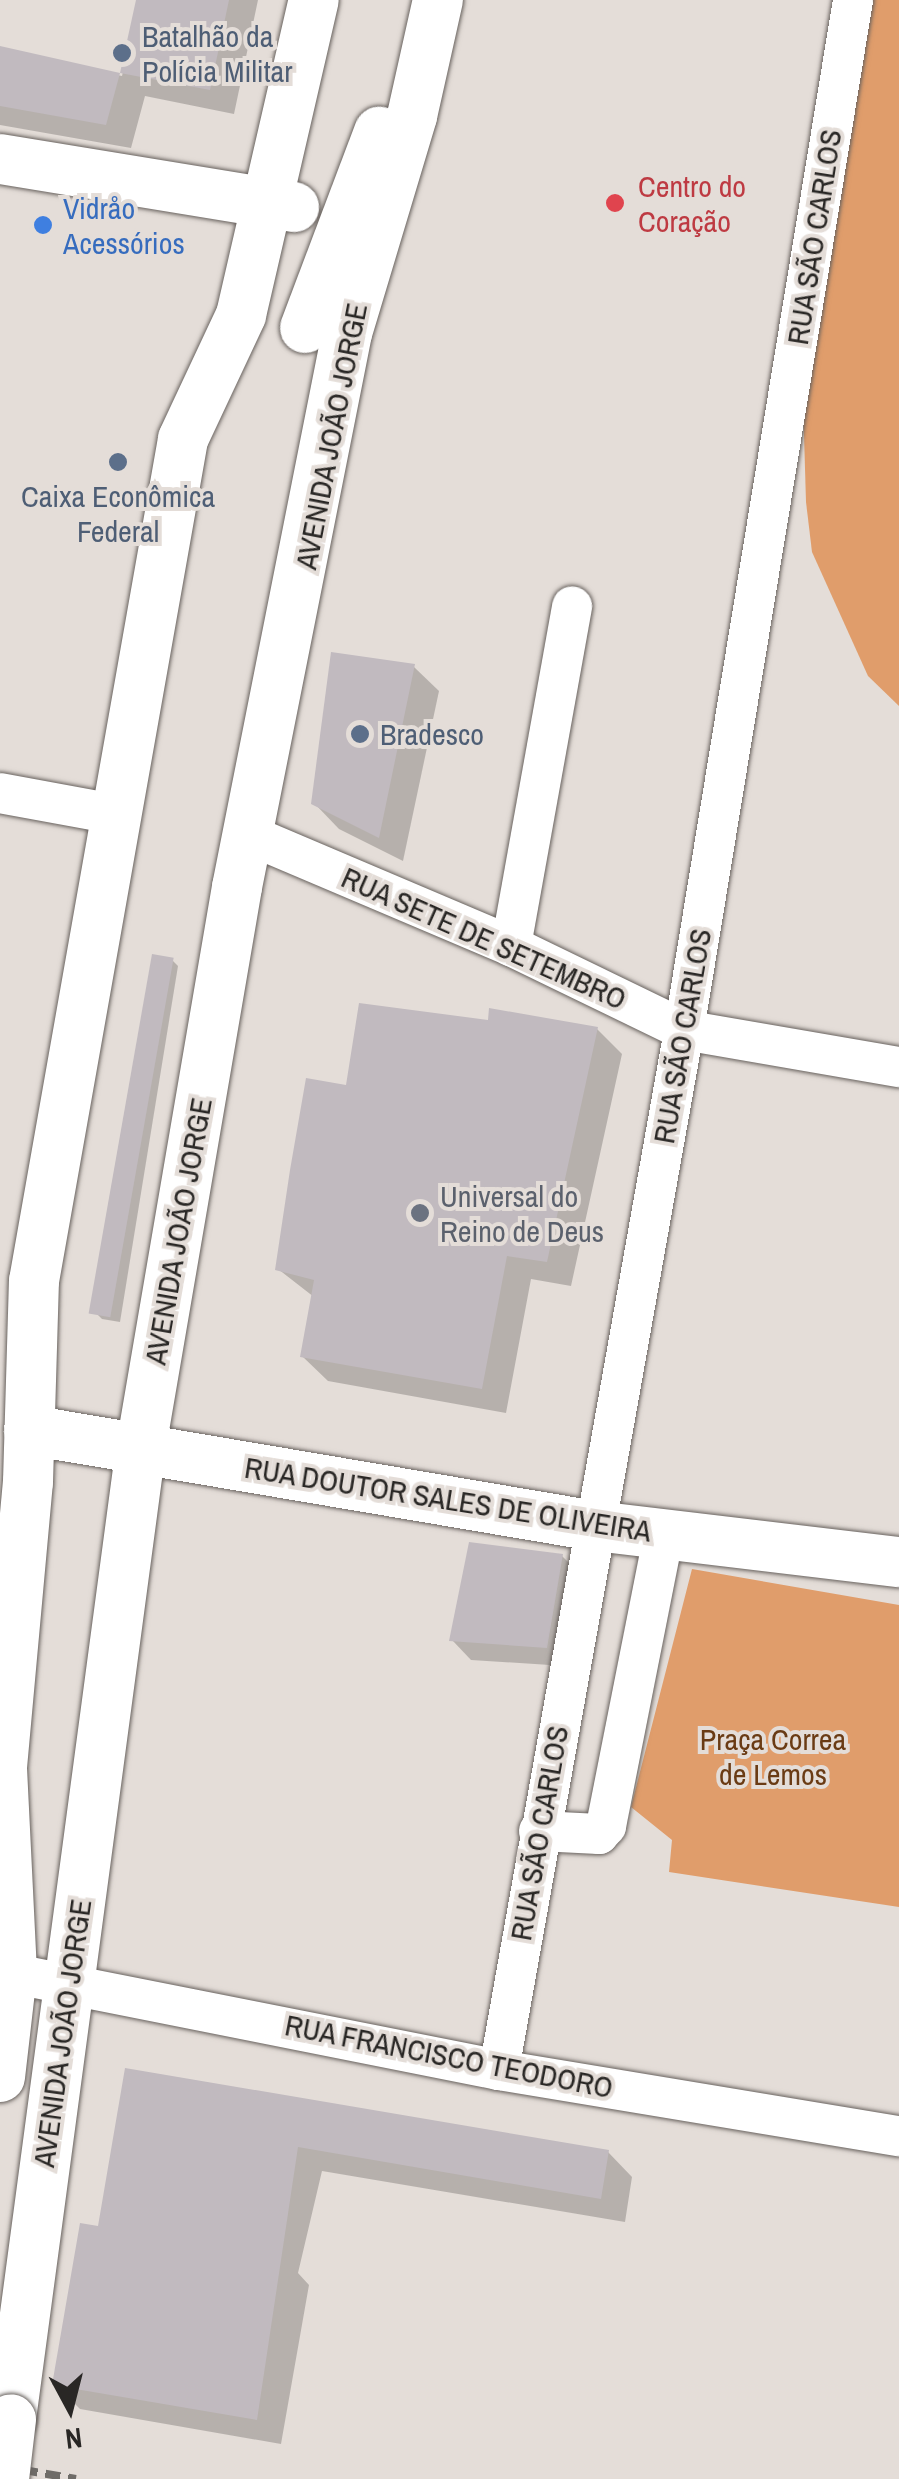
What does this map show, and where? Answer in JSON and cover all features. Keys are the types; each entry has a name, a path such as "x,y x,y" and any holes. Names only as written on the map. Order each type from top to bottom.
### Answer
{"main road":[{"name":"AVENIDA JOÃO JORGE","path":"0,2077 6,1972 1,1777 28,1482 15,1427 34,1281 183,438 242,315 279,204 314,0"},
{"name":"AVENIDA JOÃO JORGE","path":"4,2479 69,1980 122,1445 347,333 436,13"},
{"path":"305,328 344,215 436,13"},
{"path":"0,160 279,204"},
{"path":"183,438 197,530"},
{"name":"RUA DOUTOR SALES DE OLIVEIRA","path":"15,1427 595,1526 899,1562"},
{"path":"28,1482 58,1461 122,1445"}],"street":[{"name":"RUA SÃO CARLOS","path":"499,2070 684,1030 853,0"},
{"path":"511,946 572,606"},
{"path":"0,793 114,814"},
{"name":"RUA SETE DE SETEMBRO","path":"247,834 511,946 684,1030 899,1067"},
{"path":"539,1830 599,1834 606,1826 664,1534"},
{"name":"RUA FRANCISCO TEODORO","path":"6,1972 69,1980 499,2070 899,2136"}],"green space":[{"path":"859,0 899,0 899,706 868,676 812,552 806,502 803,401"},
{"name":"Praça Correa de Lemos","path":"692,1569 899,1605 899,1907 669,1872 672,1840 631,1807"}],"building":[{"path":"136,0 229,0 210,90 120,73"},
{"path":"0,46 120,73 106,125 0,106"},
{"name":"Bradesco","path":"331,652 415,664 379,838 311,804"},
{"path":"152,954 174,958 110,1317 89,1313"},
{"name":"Universal do Reino de Deus","path":"359,1003 488,1020 489,1008 598,1027 547,1262 507,1256 482,1389 300,1357 314,1280 275,1270 290,1170 306,1078 346,1085"},
{"path":"469,1542 563,1554 547,1648 449,1641"},
{"path":"125,2068 609,2150 601,2199 298,2147 257,2420 52,2385 80,2223 98,2226"}],"railway":[{"path":"0,2466 76,2479"}],"place":[{"name":"Batalhão da Polícia Militar","path":"122,53"},
{"name":"Centro do Coração","path":"615,203"},
{"name":"Vidråo Acessórios","path":"43,225"},
{"name":"Caixa Econômica Federal","path":"118,462"},
{"name":"Bradesco","path":"360,734"},
{"name":"Universal do Reino de Deus","path":"420,1213"}]}
